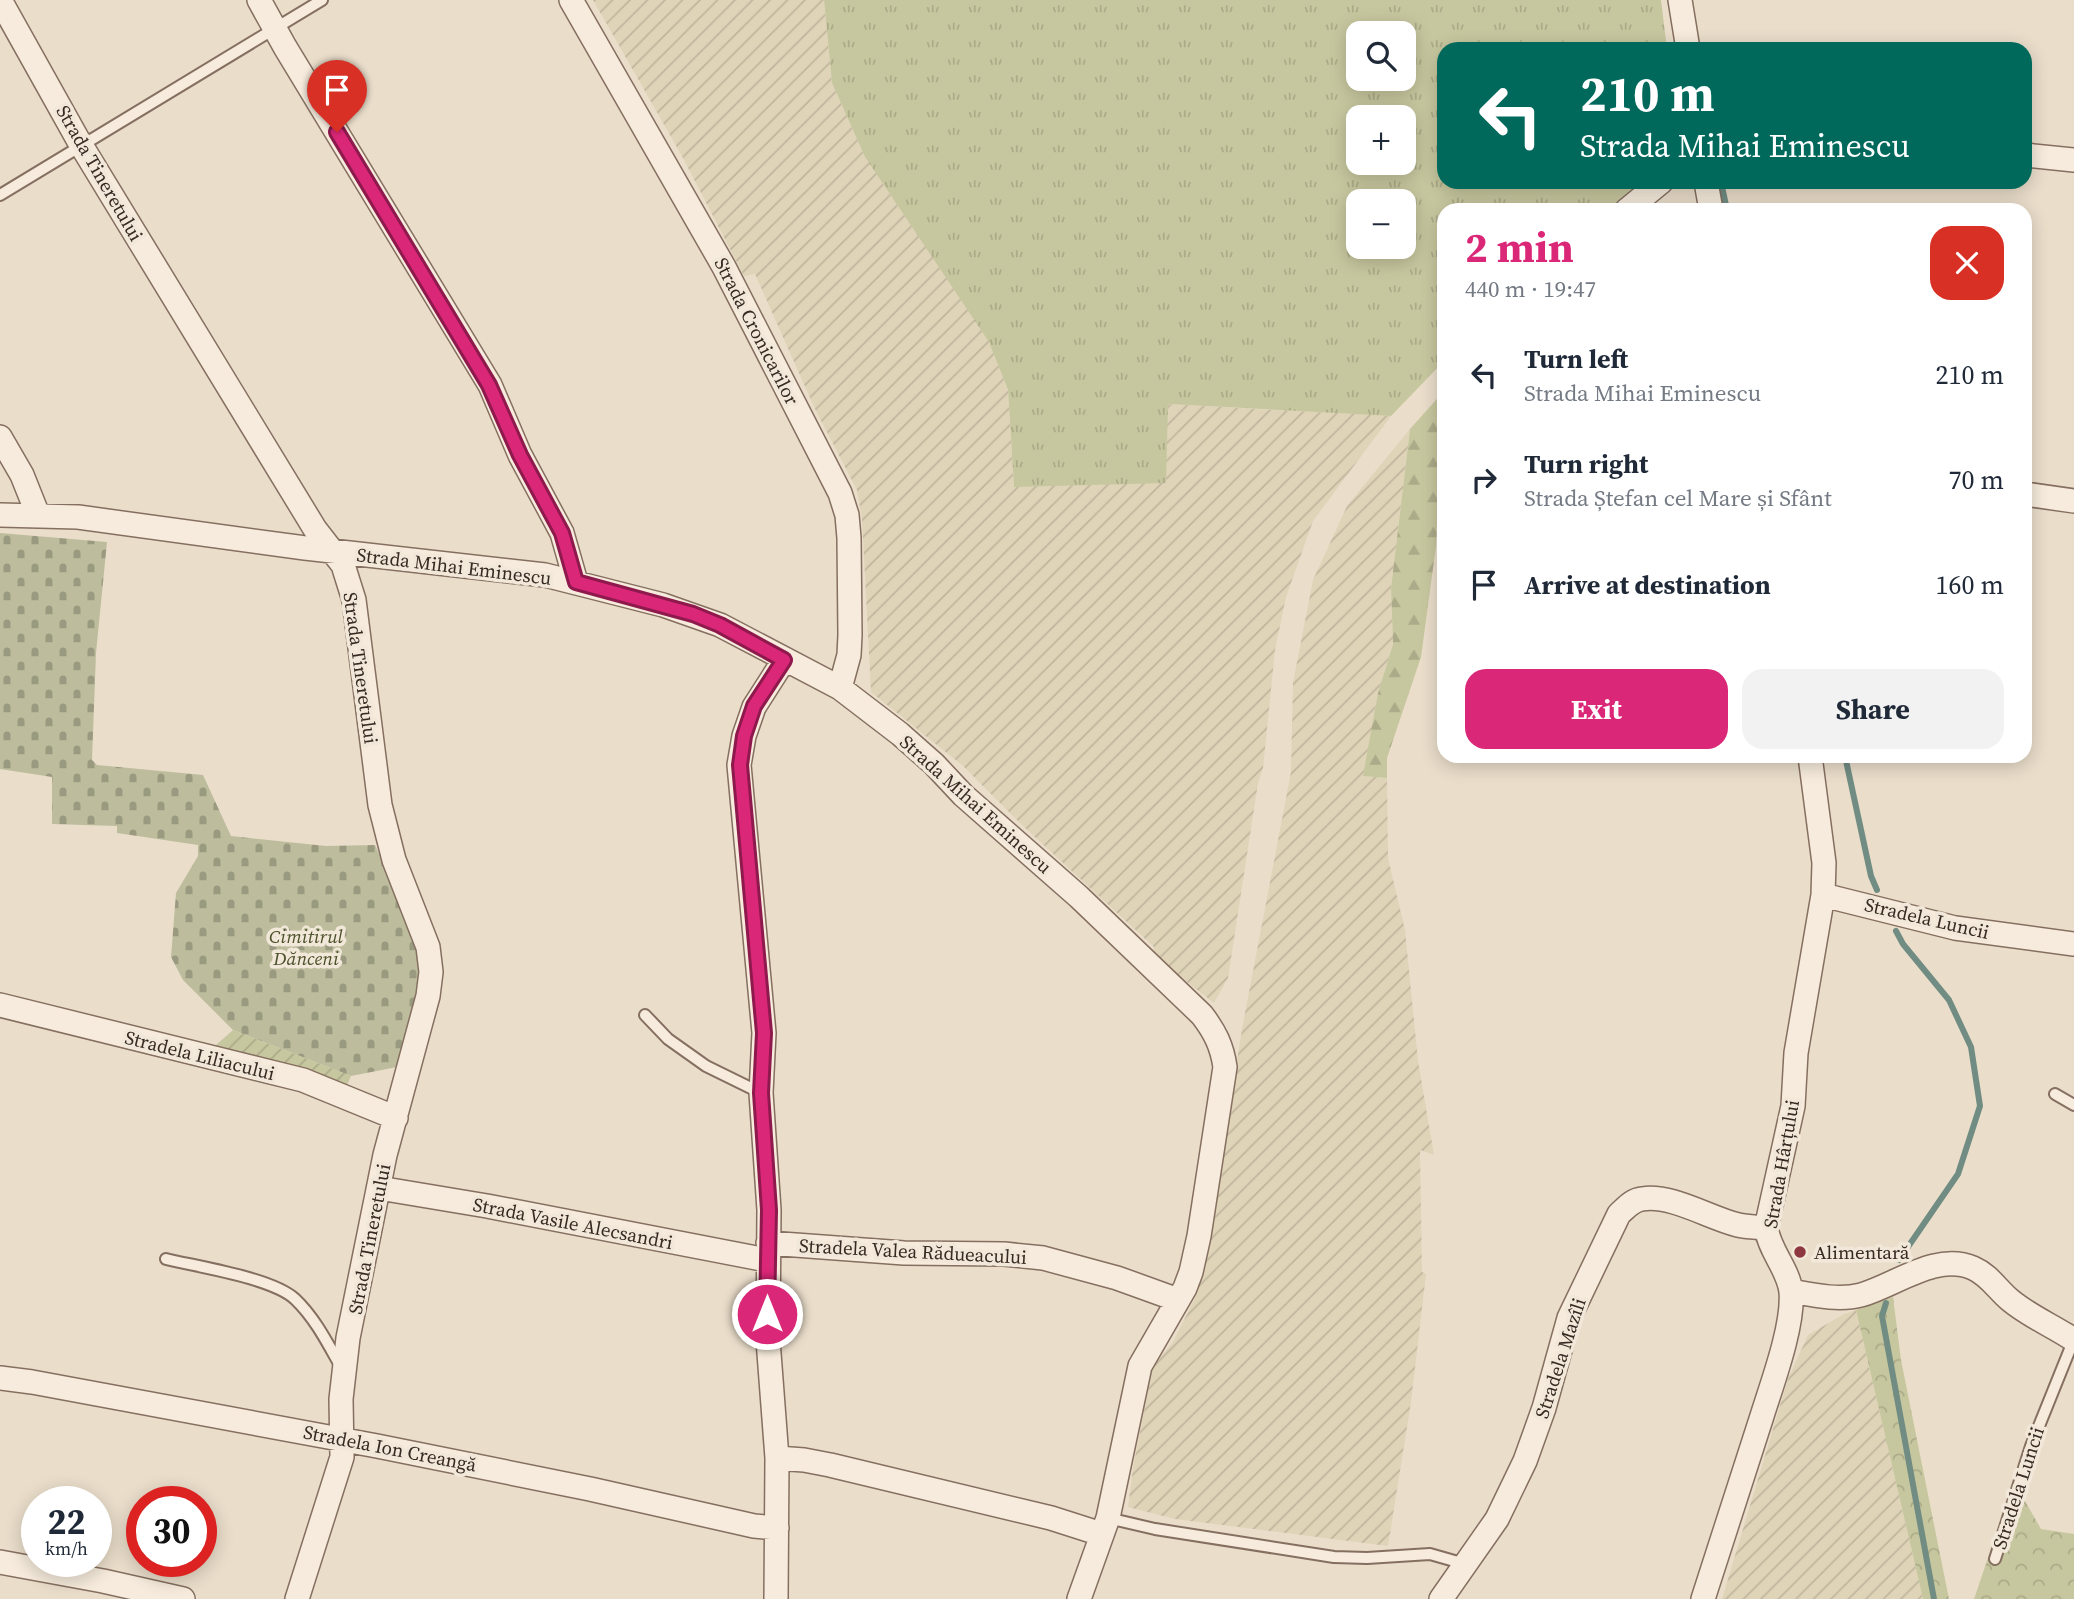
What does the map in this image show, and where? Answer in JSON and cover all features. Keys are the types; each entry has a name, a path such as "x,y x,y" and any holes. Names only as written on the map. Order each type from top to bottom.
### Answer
{"street":[{"name":"Strada Tineretului","path":"0,0 81,145 315,529 343,565 354,600 384,824 394,860 428,947 431,972 428,996 385,1156 348,1338 340,1423 342,1457 297,1599"},
{"path":"259,0 489,385 520,455 562,533 576,582"},
{"name":"Strada Cronicarilor","path":"571,0 724,267 840,493 847,515 849,538 850,635 849,655 840,688"},
{"path":"1680,0 1687,42"},
{"path":"2032,156 2074,160"},
{"path":"1636,203 1651,189"},
{"path":"0,437 22,475 38,515"},
{"path":"2032,495 2074,501"},
{"name":"Strada Mihai Eminescu","path":"0,514 78,517 334,552 457,564 576,582 693,614 720,625 840,688 900,734 934,764 962,795 1079,897 1202,1015 1215,1032 1223,1049 1223,1079 1199,1236 1191,1272 1178,1300"},
{"path":"776,1599 777,1458 768,1340 769,1210 761,1093 764,1033 740,765 744,736 754,706 784,660"},
{"name":"Strada Hârțului","path":"1791,1291 1768,1242 1766,1228 1793,1106 1796,1053 1823,895 1824,863 1811,763"},
{"name":"Stradela Luncii","path":"1823,895 1955,928 2074,944"},
{"name":"Stradela Liliacului","path":"0,1005 303,1080 396,1118"},
{"name":"Strada Vasile Alecsandri","path":"379,1188 768,1252"},
{"name":"Stradela Mazîli","path":"1441,1599 1497,1519 1525,1461 1544,1408 1569,1318 1619,1214 1639,1199 1651,1199 1678,1204 1737,1225 1766,1228"},
{"name":"Stradela Valea Rădueacului","path":"768,1252 1004,1254 1043,1258 1117,1278 1178,1300"},
{"name":"Stradela Luncii","path":"1791,1291 1843,1297 1860,1295 1941,1264 1959,1263 1974,1268 2026,1312 2074,1339"},
{"path":"1703,1599 1772,1383 1786,1333 1791,1291"},
{"path":"1079,1599 1105,1526 1140,1366 1178,1300"},
{"name":"Stradela Ion Creangă","path":"0,1378 342,1438 754,1526 777,1528"},
{"path":"777,1458 830,1465 1051,1518 1105,1526"},
{"path":"0,1562 183,1599"}],"lane":[{"path":"0,195 322,0"},
{"path":"645,1015 668,1039 706,1066 761,1093"},
{"path":"2055,1094 2074,1105"},
{"path":"166,1259 276,1287 293,1297 307,1311 344,1373"},
{"name":"Stradela Luncii","path":"1995,1559 2031,1446 2074,1339"},
{"path":"1105,1526 1155,1529 1334,1557 1430,1554 1465,1564"}],"shaded area":[{"path":"593,0 824,0 832,83 865,157 990,342 1008,391 1014,487 1167,404 1391,416 1313,521 1286,597 1275,650 1263,768 1258,783 1228,978 1214,1003 1154,956 1154,947 1023,826 963,766 871,692 862,519 857,490 815,409 755,274 744,276 683,158"},
{"path":"1410,429 1391,588 1393,644 1378,693 1364,776 1387,778 1388,858 1405,930 1418,1061 1434,1155 1420,1150 1422,1272 1426,1274 1411,1402 1388,1546 1175,1519 1128,1507 1153,1366 1173,1342 1195,1298 1205,1267 1242,1029 1291,772 1293,683 1313,580 1347,506"},
{"path":"1856,1310 1923,1599 1722,1599 1788,1379 1808,1335"}],"green space":[{"path":"824,0 1661,0 1666,42 1437,42 1437,189 1633,189 1618,203 1437,203 1437,368 1391,416 1168,404 1166,483 1014,487 1008,390 989,342 865,157 832,83"},
{"path":"1437,399 1436,546 1421,657 1387,758 1387,778 1363,776 1378,693 1393,644 1391,588 1410,429"},
{"name":"Cimitirul Dănceni","path":"0,533 107,542 96,653 92,760 97,765 203,775 231,836 326,846 375,845 417,938 421,991 397,1067 351,1076 233,1030 183,980 171,957 176,893 198,856 198,845 117,833 117,826 52,824 52,777 0,769"},
{"path":"233,1030 351,1076 346,1088 214,1047"},
{"path":"1893,1297 1901,1360 1949,1599 1923,1599 1856,1310"},
{"path":"2010,1493 2022,1496 2041,1529 2074,1534 2074,1599 1974,1599"}],"waterway":[{"path":"1722,189 1726,203"},
{"path":"1847,763 1871,876 1877,890"},
{"path":"1896,931 1903,944 1949,1000 1971,1047 1980,1106 1958,1174 1899,1260"},
{"path":"1886,1303 1882,1316 1934,1599"}],"place":[{"name":"Alimentară","path":"1800,1252"}],"route":[{"path":"337,132 489,385 520,455 562,533 576,582 693,614 720,625 784,660 754,706 744,736 740,765 764,1033 761,1093 769,1210 767,1314"}]}
